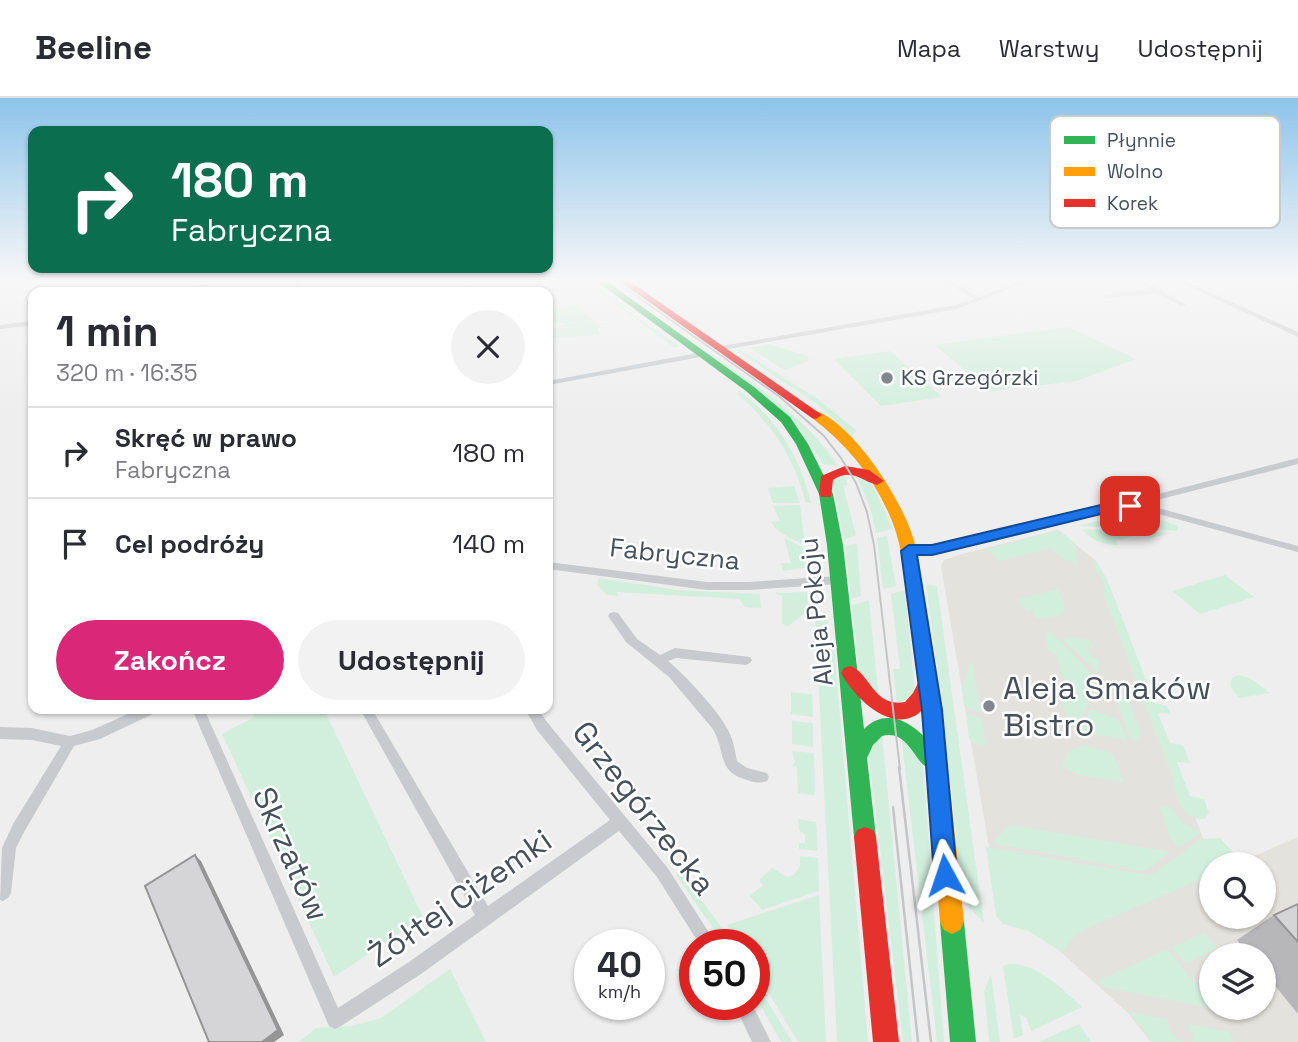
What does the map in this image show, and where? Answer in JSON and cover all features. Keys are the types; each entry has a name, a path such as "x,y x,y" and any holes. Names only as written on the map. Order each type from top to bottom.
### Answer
{"main road":[{"name":"Aleja Pokoju","path":"661,324 759,395 786,421 802,444 826,495 838,580 886,1042"},
{"path":"687,324 826,422 864,458 886,490 898,516 909,551 927,674 963,1042"},
{"path":"826,495 827,477 835,472 850,470 870,475 886,490"},
{"path":"846,660 853,680 862,694 873,704 888,710 904,709 919,703 925,694 927,674"},
{"path":"857,772 860,750 866,735 881,726 900,727 915,735 927,749 938,788"}],"street":[{"path":"0,327 27,324"},
{"path":"722,348 859,324"},
{"path":"1274,324 1298,335"},
{"path":"553,382 703,354"},
{"path":"909,551 941,548 1105,508 1130,506 1142,511 1149,505 1298,461"},
{"path":"1149,505 1298,549"},
{"name":"Fabryczna","path":"553,566 699,585 741,586 838,580"},
{"path":"614,615 634,643 671,671 725,734 733,769 742,774 762,777"},
{"path":"658,661 675,653 747,660"},
{"path":"0,733 32,734 70,742 95,735 140,714"},
{"name":"Skrzatów","path":"200,714 335,1020"},
{"path":"369,714 485,917"},
{"name":"Grzegórzecka","path":"535,714 619,822 662,872 699,929"},
{"path":"3,893 9,848 70,742"},
{"name":"Żółtej Ciżemki","path":"335,1020 415,968 619,822"},
{"path":"750,1020 762,1042"}],"shaded area":[{"path":"1058,530 1096,561 1203,838 1203,852 1199,852 1199,929 1276,929 1276,852 1263,852 1298,837 1298,1042 1151,1042 1128,1013 1042,935 1001,918 941,566 944,560"}],"green space":[{"path":"566,324 598,324 602,327 598,328 600,335 553,338 553,328 593,328 559,327"},
{"path":"643,324 647,324 680,346 675,348"},
{"path":"1068,327 1136,359 1077,381 990,391 934,345"},
{"path":"770,344 808,356 809,361 784,370 750,348"},
{"path":"699,345 792,414 809,430 838,466 823,464 799,429 780,408"},
{"path":"738,348 819,400 857,431 849,437 819,411 736,351 847,430 818,405 736,350"},
{"name":"KS Grzegórzki","path":"890,351 942,397 881,406 834,359"},
{"path":"739,390 765,414 785,440 800,469 811,503 806,503 795,471 780,442 761,417 737,394"},
{"path":"856,475 872,484 893,529 876,533 870,507"},
{"path":"844,476 848,485 843,486 856,535 844,540 833,485 836,479"},
{"path":"794,486 800,503 773,503 768,488"},
{"path":"800,505 805,545 781,533 771,522 780,521 773,506"},
{"path":"1117,516 1161,520 1178,526 1178,531 1078,526"},
{"path":"1082,529 1171,533 1151,538 1144,533 1115,541 1119,545 1114,545 1093,539"},
{"path":"1058,530 1075,543 1077,566 1070,560 1066,561 1051,548 999,561 987,549"},
{"path":"887,536 896,586 883,589 877,538"},
{"path":"784,538 805,548 805,568 783,571 781,563 791,563"},
{"path":"857,543 861,596 851,599 845,546"},
{"path":"1096,561 1107,579 1155,703 1167,706 1170,714 1158,713 1170,743 1183,745 1190,763 1177,762 1190,796 1204,799 1209,813 1205,819 1189,816 1177,799 1172,776 1104,596 1104,582 1094,567"},
{"path":"1225,575 1254,597 1200,614 1172,591"},
{"path":"599,578 678,590 760,594 761,608 745,607 739,599 617,592 619,596 607,595 597,585"},
{"path":"926,585 937,586 984,923 969,907 962,892 943,707"},
{"path":"1058,589 1066,610 1050,618 1032,615 1035,613 1032,610 1028,612 1017,600"},
{"path":"905,590 915,692 913,697 897,704 893,669 900,669 891,594"},
{"path":"807,592 808,611 787,627 782,623 782,596 774,593"},
{"path":"869,600 879,701 860,679 852,605"},
{"path":"830,611 827,613 830,646 834,647 868,1042 837,1042 815,615"},
{"path":"1045,631 1054,635 1097,680 1088,681 1094,689 1077,727 1073,727 1067,719 1060,690 1065,686 1056,655 1048,650"},
{"path":"1066,637 1091,640 1094,648 1087,647 1091,658 1098,659 1100,674 1064,641"},
{"path":"972,660 981,713 964,706 962,688"},
{"path":"1238,675 1250,678 1270,693 1240,698 1231,684 1232,678"},
{"path":"1113,691 1127,695 1140,732 1140,737 1133,741 1129,736"},
{"path":"791,692 812,694 813,717 791,714"},
{"path":"1090,709 1119,720 1127,740 1081,732"},
{"path":"253,714 326,714 423,917 334,977 222,734 254,717"},
{"path":"969,714 982,719 986,746 969,739 966,716"},
{"path":"792,721 813,723 813,747 792,744"},
{"path":"882,734 912,1042 903,1042 868,749"},
{"path":"901,735 922,754 944,1042 937,1042"},
{"path":"1084,745 1112,753 1124,782 1078,775 1062,766 1069,751"},
{"path":"792,751 814,753 815,795 798,793 797,767 791,766 795,762"},
{"path":"1159,806 1168,806 1183,823 1201,832 1176,846 1170,838"},
{"path":"798,819 816,822 818,851 799,849 799,843 805,843 805,835 799,830"},
{"path":"1011,825 1170,852 1142,871 996,844 994,841"},
{"path":"1220,838 1233,852 1199,852 1199,880 1085,929 1074,937 1062,952 1028,931 1003,924 996,916 986,847 1148,875 1154,874 1201,839"},
{"path":"800,856 818,858 819,891 762,910 750,896 763,885 759,880 772,868 787,877 794,875 800,866"},
{"path":"681,871 723,929 714,929 676,875"},
{"path":"819,895 826,1042 798,1042 770,996 770,929 730,929 727,925"},
{"path":"1204,933 1213,943 1199,943 1199,957 1186,964 1172,947"},
{"path":"1167,949 1199,988 1199,1006 1104,987 1098,981"},
{"path":"1009,964 1040,972 1082,1007 1031,1031 1026,1017 1020,1015 1023,1035 1014,1039 1003,966"},
{"path":"450,969 486,1042 299,1042 316,1028 352,1026 381,1018"},
{"path":"991,974 1000,1042 989,1042 984,991"},
{"path":"770,1006 792,1042 781,1042 769,1020"},
{"path":"1128,1011 1168,1020 1169,1029 1181,1042 1152,1042"},
{"path":"1079,1024 1091,1042 1039,1042"},
{"path":"1187,1024 1229,1032 1233,1042 1192,1042 1194,1036"}],"building":[{"path":"195,855 278,1030 262,1042 209,1042 145,886"},
{"path":"1298,904 1298,942 1276,917 1276,914"}],"tram line":[{"path":"677,324 780,397 824,436 856,483 867,512 874,545 900,769"},
{"path":"899,767 931,1042"},
{"path":"893,807 918,1042"}],"traffic: fast":[{"path":"660,324 750,389 786,420 802,444 826,494 835,545 865,837"},
{"path":"859,754 866,739 875,730 885,726 896,727 916,739 932,762"},
{"path":"952,922 963,1042"}],"traffic: slow":[{"path":"816,415 847,440 872,470 891,503 906,540 932,710 952,922"}],"traffic: jam":[{"path":"685,324 816,415"},
{"path":"826,494 826,479 845,470 865,473 877,481"},
{"path":"850,673 867,696 878,704 901,711 912,707 921,698 927,682"},
{"path":"865,837 886,1042"}],"place":[{"name":"KS Grzegórzki","path":"887,378"},
{"name":"Aleja Smaków Bistro","path":"989,706"}],"route":[{"path":"945,875 932,710 909,551 932,550 1105,508 1130,506"}]}
